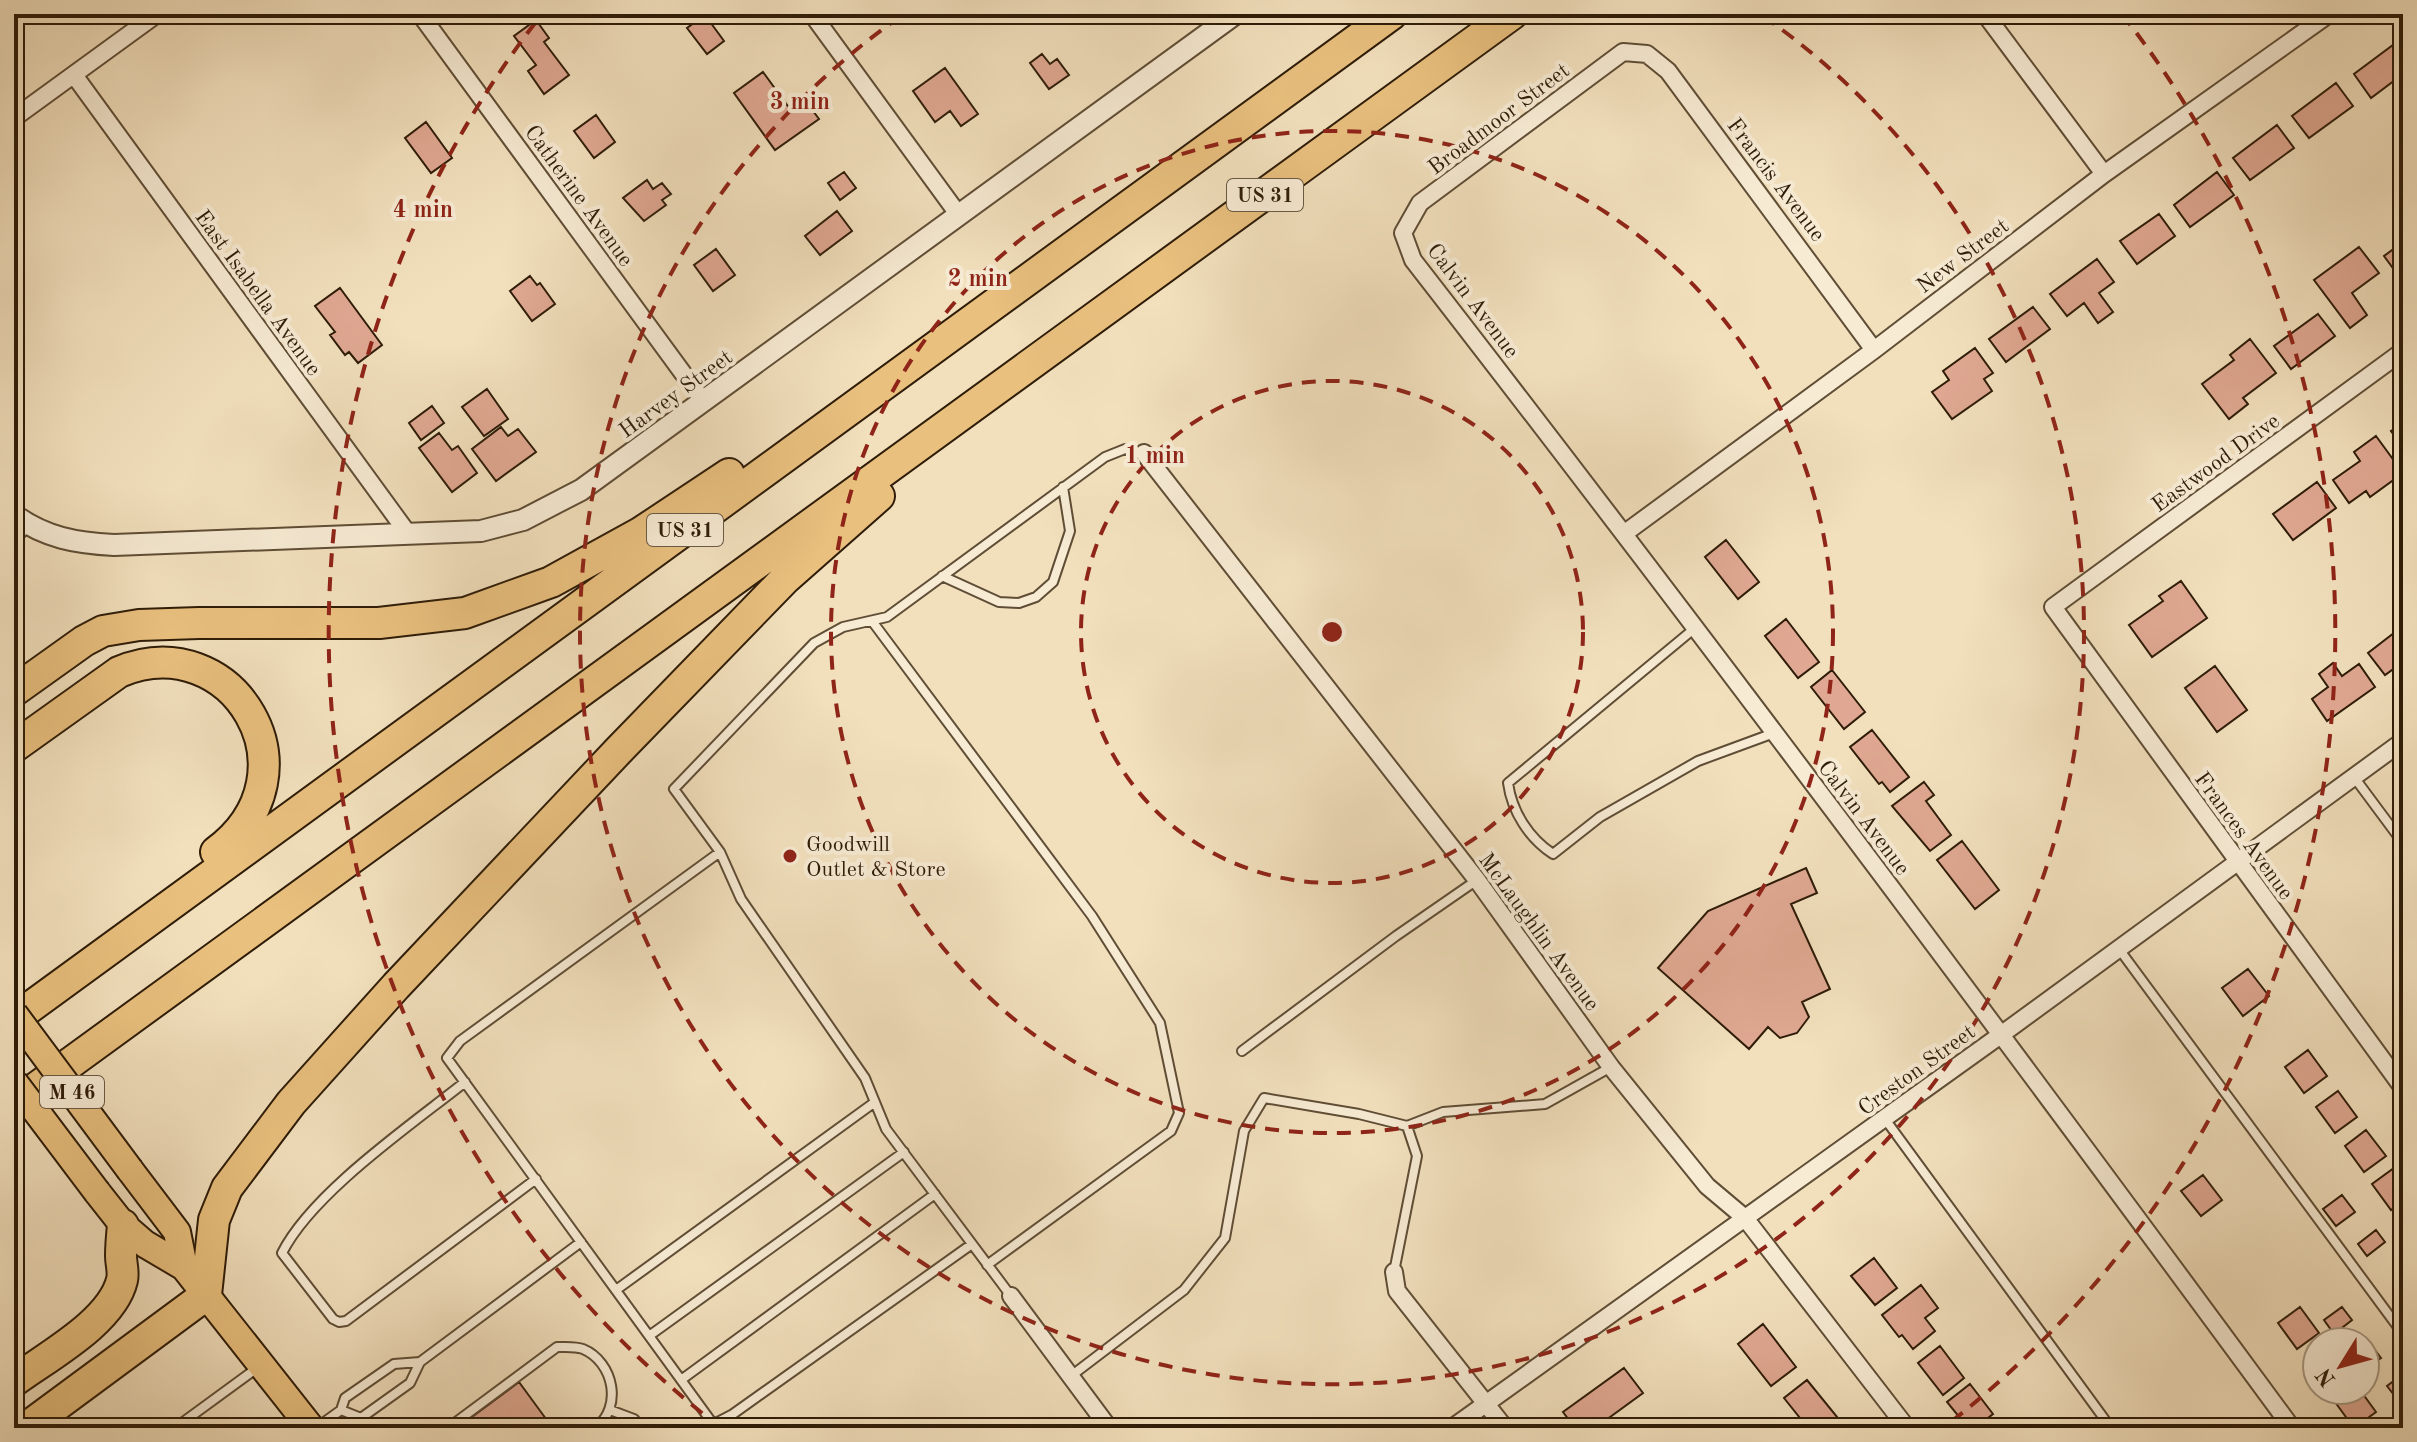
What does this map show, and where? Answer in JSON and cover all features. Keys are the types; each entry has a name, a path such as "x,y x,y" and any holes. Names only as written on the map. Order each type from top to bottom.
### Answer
{"highway":[{"name":"US 31","path":"14,1017 1392,14"},
{"name":"US 31","path":"14,1104 1512,14"},
{"path":"14,691 103,631 139,625 184,623 379,623 465,613 551,582 652,525 873,373 977,317"},
{"path":"26,1428 206,1295 214,1220 227,1188 301,1092 396,986 785,579 1018,375"},
{"path":"14,747 119,672 151,662 200,670 226,685 242,702 256,725 264,748 265,773 261,795 250,819 234,839 125,920 61,985"},
{"path":"14,1381 91,1325 109,1307 123,1277 120,1258 123,1225"}],"main road":[{"name":"M 46","path":"14,1017 177,1232 184,1267"},
{"name":"M 46","path":"14,1082 123,1225 145,1244 184,1267 313,1428"}],"street":[{"path":"14,118 157,14"},
{"name":"Catherine Avenue","path":"420,14 704,402"},
{"path":"812,14 958,214"},
{"name":"Harvey Street","path":"19,527 76,543 114,545 481,531 523,520 581,490 1235,14"},
{"path":"1985,14 2104,174"},
{"name":"New Street","path":"1625,533 1874,350 2104,174 2329,14"},
{"name":"Broadmoor Street","path":"1403,233 1420,203 1623,52 1631,53"},
{"name":"Francis Avenue","path":"1631,53 1647,54 1668,71 1874,350"},
{"name":"East Isabella Avenue","path":"74,75 409,535"},
{"name":"Calvin Avenue","path":"1403,233 1413,260 1697,627 2292,1428"},
{"name":"Eastwood Drive","path":"2053,607 2403,351"},
{"name":"McLaughlin Avenue","path":"1144,453 1477,880 1611,1067 1707,1186 1745,1218 1907,1428"},
{"name":"Frances Avenue","path":"2053,607 2403,1088"},
{"name":"Creston Street","path":"1452,1428 1885,1119 2403,741"},
{"path":"1394,1272 1397,1291 1505,1428"},
{"path":"1011,1296 1109,1428"}],"lane":[{"path":"1011,1296 886,1129 865,1078 741,899 720,852 674,789 814,643 843,627 887,617 1105,457 1125,449 1144,453"},
{"path":"942,576 999,602 1019,603 1036,597 1053,582 1070,531 1063,487"},
{"path":"872,621 1129,970 1160,1023 1179,1113 1171,1131 987,1265"},
{"path":"1697,627 1508,783 1510,799 1523,823 1539,845 1553,854 1600,817 1698,761 1774,733"},
{"path":"2354,777 2403,843"},
{"path":"720,852 460,1041 447,1058 681,1380 711,1426 733,1414 972,1244"},
{"path":"1242,1051 1477,880"},
{"path":"2119,949 2403,1334"},
{"path":"1071,1376 1184,1290 1225,1238 1244,1131 1264,1098 1359,1114 1407,1126 1443,1112 1545,1104 1611,1067"},
{"path":"465,1082 370,1158 316,1207 290,1238 282,1253 333,1319 346,1321 536,1179"},
{"path":"616,1290 875,1102"},
{"path":"1885,1119 2111,1428"},
{"path":"1394,1272 1417,1156 1407,1126"},
{"path":"649,1336 904,1152"},
{"path":"681,1380 935,1194"},
{"path":"341,1410 361,1418 410,1383 420,1362 581,1242"},
{"path":"448,1428 557,1347 582,1349 597,1358 607,1372 611,1390 610,1410 608,1419 595,1428"},
{"path":"313,1428 341,1410 345,1398 394,1364 420,1362"},
{"path":"175,1428 260,1365"},
{"path":"610,1410 634,1419 641,1428"}],"building":[{"path":"705,15 724,41 707,54 687,28"},
{"path":"536,20 549,38 544,42 569,75 544,94 528,71 536,65 514,36"},
{"path":"2401,39 2403,74 2371,98 2354,74"},
{"path":"1042,54 1050,64 1057,59 1069,75 1049,89 1030,63"},
{"path":"945,68 978,114 961,126 950,111 935,122 913,91"},
{"path":"763,72 790,109 804,99 819,119 775,150 734,93"},
{"path":"2336,83 2353,106 2309,138 2292,116"},
{"path":"596,115 615,142 594,158 574,131"},
{"path":"426,122 452,158 431,173 405,138"},
{"path":"2277,125 2294,148 2250,180 2233,158"},
{"path":"844,172 856,188 840,200 828,183"},
{"path":"2217,172 2234,195 2190,227 2174,205"},
{"path":"647,180 653,189 662,183 671,194 662,200 666,205 644,221 623,198"},
{"path":"837,211 852,231 820,255 805,236"},
{"path":"2159,214 2175,236 2137,264 2120,241"},
{"path":"2403,242 2403,282 2384,256"},
{"path":"2359,247 2379,273 2352,293 2367,315 2350,328 2314,280"},
{"path":"716,249 735,275 713,291 694,265"},
{"path":"2097,259 2114,282 2099,293 2113,312 2098,323 2084,303 2067,316 2050,294"},
{"path":"530,276 537,285 540,283 555,304 532,321 510,291"},
{"path":"340,288 382,345 358,363 349,352 345,355 330,335 335,332 315,306"},
{"path":"2033,307 2050,329 2006,362 1989,339"},
{"path":"2318,314 2335,336 2291,369 2274,346"},
{"path":"2250,339 2276,373 2243,398 2248,404 2229,419 2202,384 2234,360 2230,355"},
{"path":"1975,348 1993,373 1984,379 1992,391 1952,419 1932,392 1949,380 1943,371"},
{"path":"487,389 508,419 484,436 462,407"},
{"path":"432,406 444,423 421,440 409,423"},
{"path":"2403,423 2403,448 2391,431"},
{"path":"501,427 508,436 518,429 536,452 496,481 472,449"},
{"path":"439,433 452,450 458,446 477,473 452,492 419,448"},
{"path":"2376,436 2403,473 2370,497 2366,491 2349,503 2333,480 2360,461 2354,452"},
{"path":"2317,482 2336,508 2293,540 2273,514"},
{"path":"1726,540 1759,582 1738,599 1705,557"},
{"path":"2181,581 2207,618 2152,657 2129,625 2163,601 2159,596"},
{"path":"1786,619 1819,662 1798,678 1765,636"},
{"path":"2403,626 2403,662 2385,675 2368,653"},
{"path":"2333,663 2342,676 2359,664 2375,687 2327,721 2312,699 2328,687 2319,674"},
{"path":"2215,666 2247,710 2217,732 2185,688"},
{"path":"1832,670 1865,712 1844,729 1811,687"},
{"path":"1872,730 1909,777 1890,792 1882,782 1879,784 1850,747"},
{"path":"1924,782 1934,795 1926,801 1951,835 1930,851 1892,806"},
{"path":"1962,841 1999,890 1975,909 1937,860"},
{"path":"1806,868 1817,893 1791,904 1830,989 1802,1002 1809,1017 1797,1033 1780,1038 1768,1027 1749,1049 1658,968 1708,911"},
{"path":"2248,969 2269,996 2243,1016 2222,988"},
{"path":"2308,1050 2327,1076 2304,1093 2285,1067"},
{"path":"2338,1091 2357,1117 2335,1133 2316,1107"},
{"path":"2366,1130 2386,1156 2364,1172 2345,1146"},
{"path":"2394,1168 2403,1181 2403,1201 2391,1210 2372,1184"},
{"path":"2203,1175 2222,1200 2201,1216 2181,1191"},
{"path":"2342,1195 2355,1212 2336,1226 2323,1209"},
{"path":"2376,1230 2385,1242 2367,1256 2358,1244"},
{"path":"1874,1258 1897,1288 1875,1305 1851,1276"},
{"path":"1921,1285 1938,1308 1925,1318 1935,1331 1913,1349 1882,1315"},
{"path":"2300,1307 2314,1326 2301,1326 2301,1346 2297,1349 2278,1323"},
{"path":"2342,1307 2352,1320 2344,1326 2328,1326 2324,1320"},
{"path":"1763,1324 1796,1367 1771,1386 1738,1344"},
{"path":"1940,1346 1964,1378 1943,1395 1918,1363"},
{"path":"1624,1368 1643,1393 1595,1428 1575,1428 1563,1412"},
{"path":"2403,1374 2403,1402 2401,1404 2387,1386"},
{"path":"1807,1380 1842,1423 1836,1428 1808,1428 1784,1398"},
{"path":"519,1382 549,1423 543,1428 457,1428"},
{"path":"1970,1384 1993,1414 1975,1428 1968,1428 1947,1402"},
{"path":"2338,1406 2372,1406 2376,1412 2354,1428"}],"place":[{"name":"Goodwill Outlet & Store","path":"790,856"}]}
